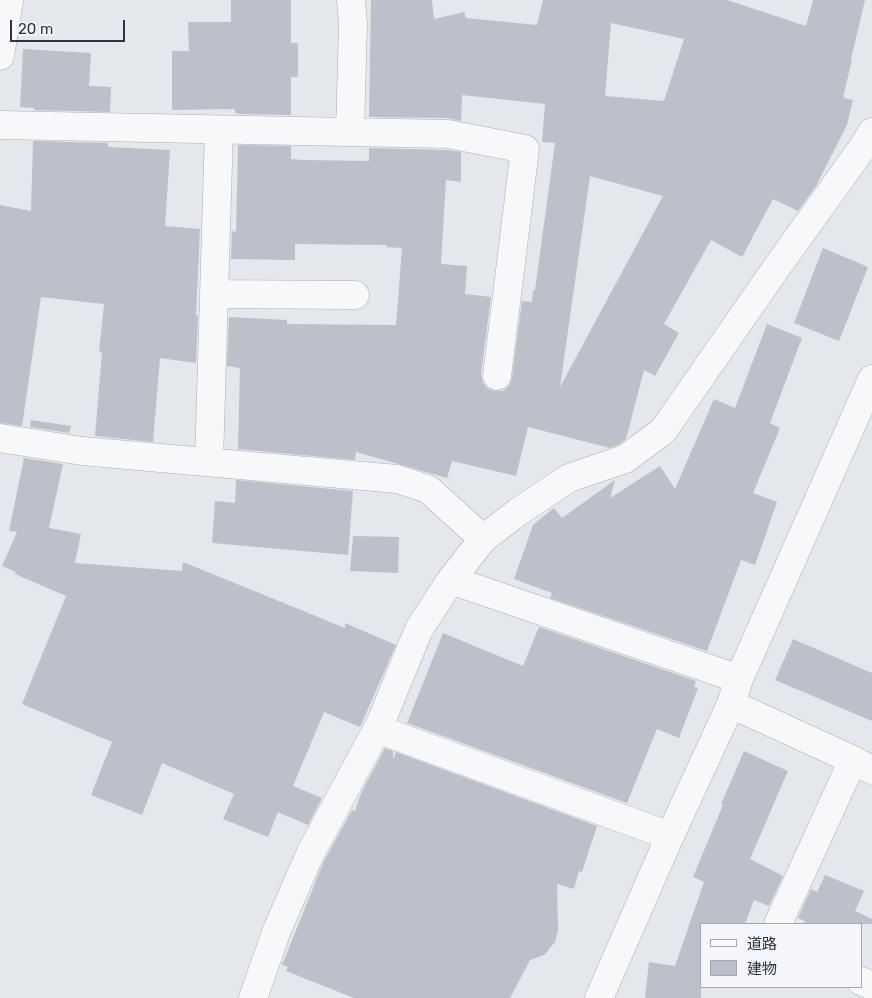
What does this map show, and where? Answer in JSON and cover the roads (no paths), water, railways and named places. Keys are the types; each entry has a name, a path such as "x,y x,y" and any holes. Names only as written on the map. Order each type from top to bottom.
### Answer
{"street":[{"path":"0,56 9,0"},
{"path":"350,132 353,24 351,0"},
{"path":"0,125 448,134 525,150 497,376"},
{"path":"209,462 219,130"},
{"path":"255,997 277,930 310,854 377,729 419,629 451,580 483,539 518,512 568,478 625,459 662,431 864,147 872,132"},
{"path":"214,294 355,295"},
{"path":"599,998 670,836 731,704 739,679 872,378"},
{"path":"0,438 82,451 396,479 428,489 483,539"},
{"path":"451,580 739,679"},
{"path":"731,704 862,765 779,923"},
{"path":"377,729 670,836"}]}
